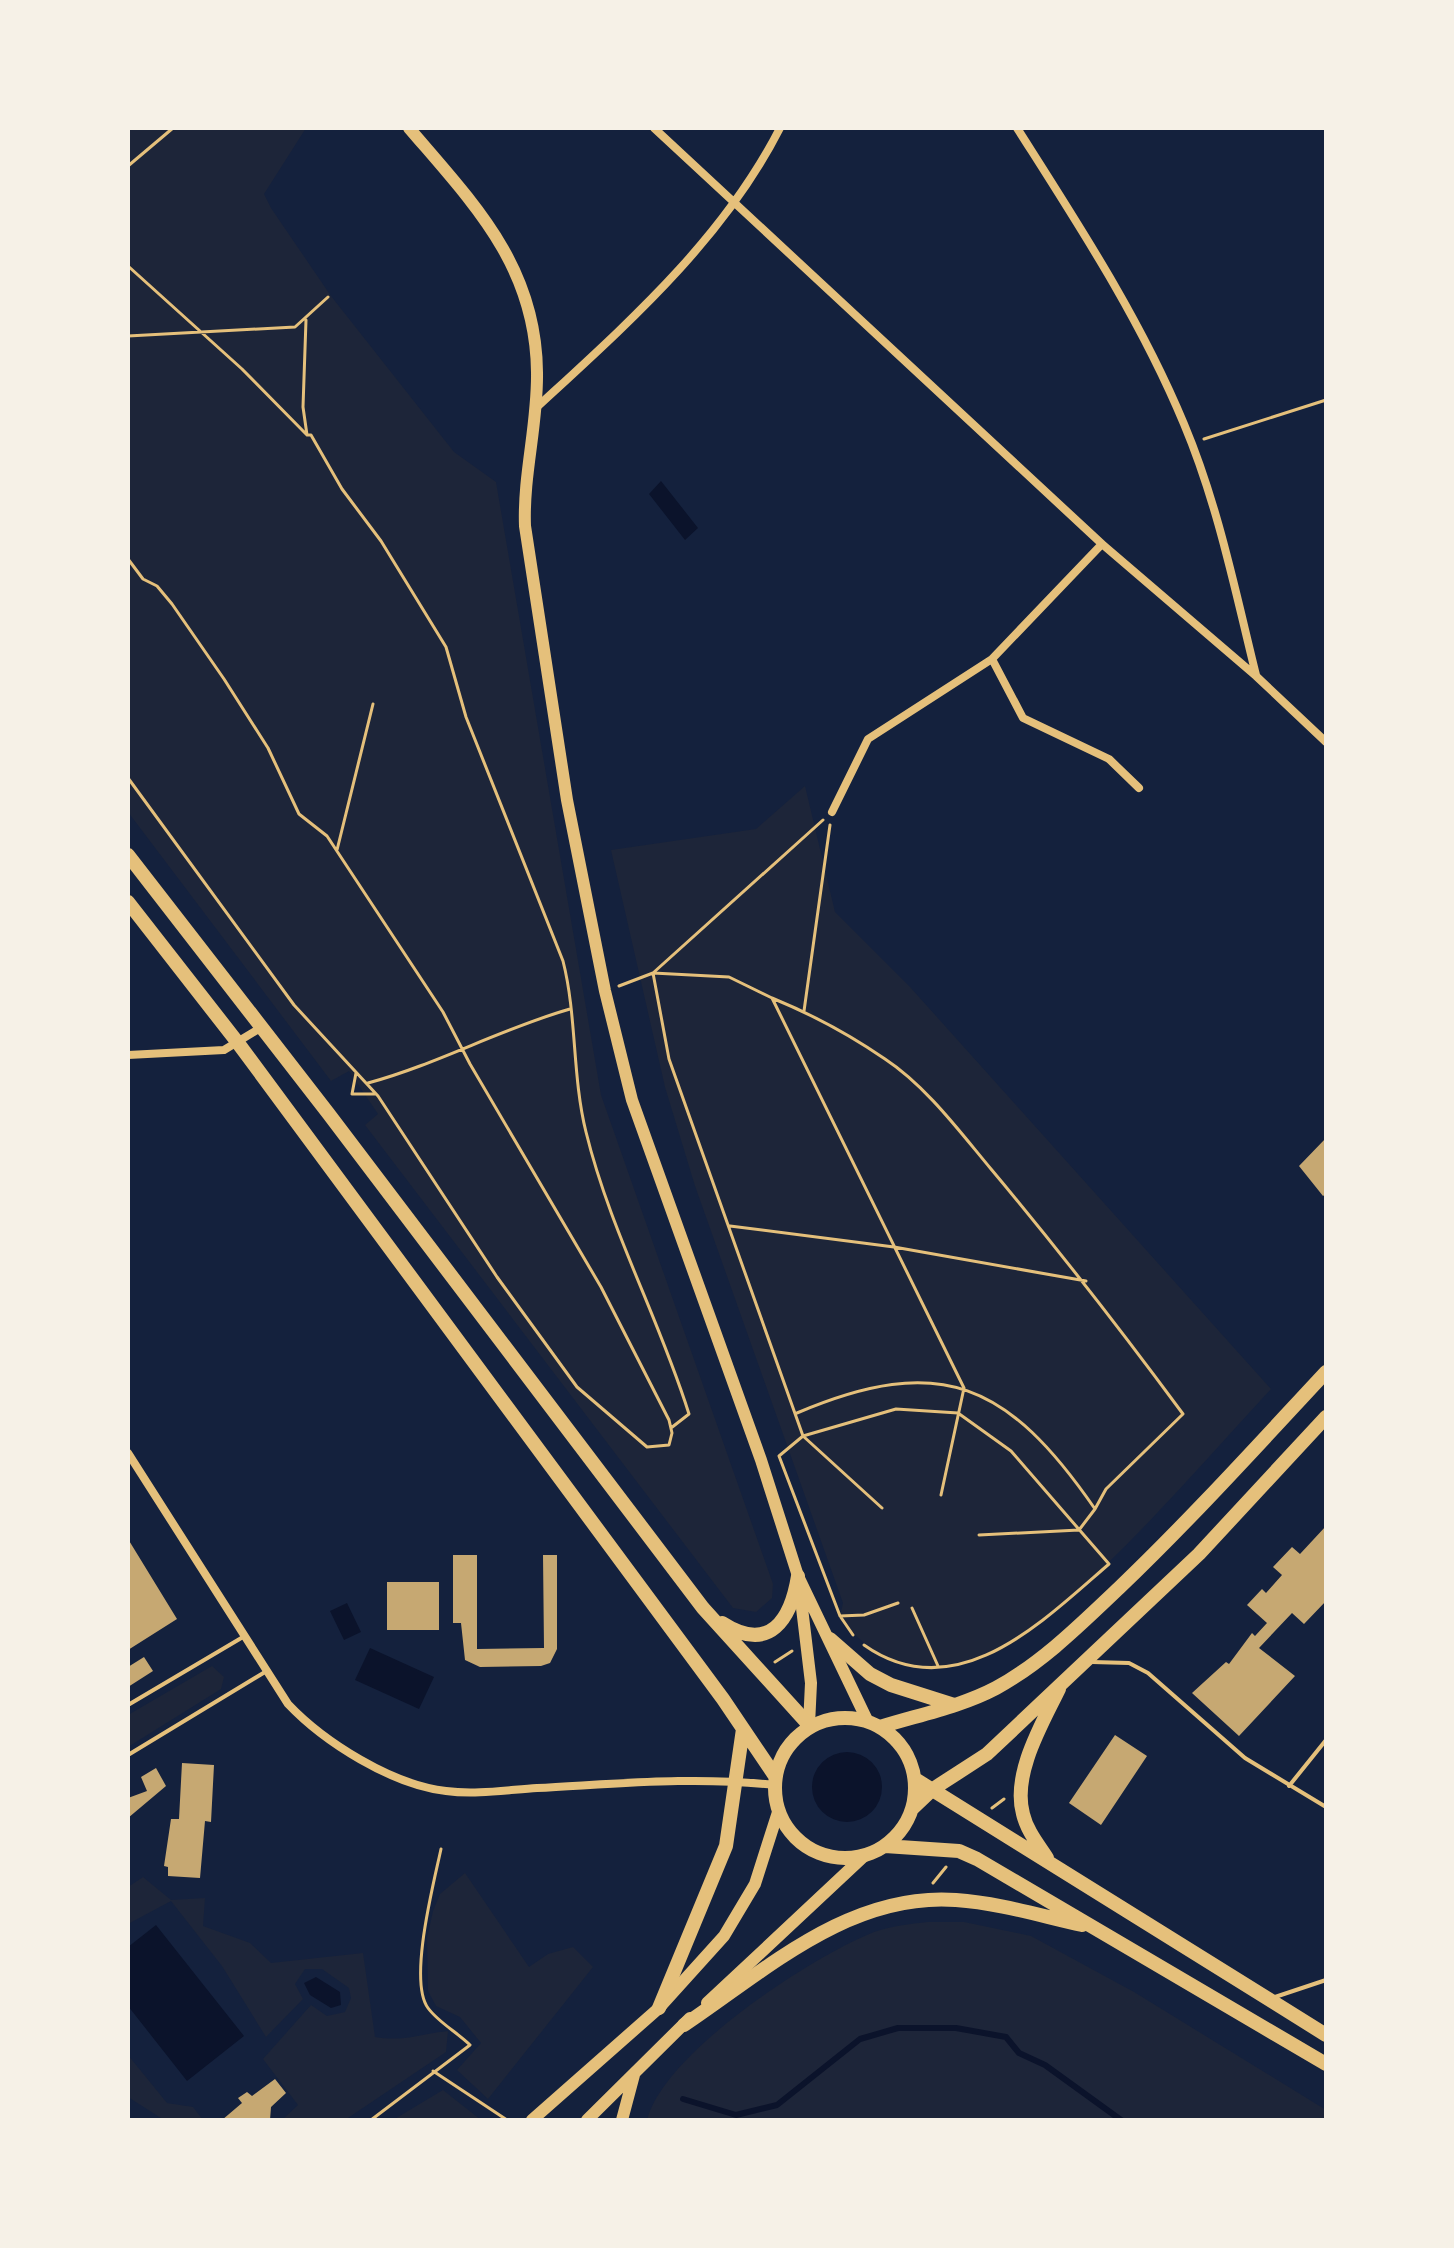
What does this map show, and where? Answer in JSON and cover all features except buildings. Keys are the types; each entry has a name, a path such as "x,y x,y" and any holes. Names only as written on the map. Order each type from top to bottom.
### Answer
{"main road":[{"path":"409,128 487,221 519,276 534,336 535,408 524,500 525,526 567,800 605,991 645,1140 761,1460 798,1576 874,1724 897,1740 909,1758 915,1779 913,1808"},
{"path":"128,855 703,1608 809,1725"},
{"path":"128,902 238,1043 743,1729 774,1780 778,1812 788,1831 803,1845 822,1855 843,1859 864,1856 897,1836 913,1808 933,1789 987,1754 1199,1554 1326,1417"},
{"path":"774,1780 783,1754 809,1725 841,1718 874,1724 955,1705 995,1688 1083,1622 1176,1533 1326,1372"},
{"path":"703,1608 743,1633 768,1632 788,1615 798,1576"},
{"path":"798,1576 811,1683 809,1725"},
{"path":"830,1639 870,1674 891,1685 955,1705"},
{"path":"1050,1862 1027,1828 1020,1800 1034,1739 1068,1676"},
{"path":"659,2008 726,1846 743,1729"},
{"path":"915,1779 1326,2035"},
{"path":"532,2120 659,2008 741,1912 755,1884 778,1812"},
{"path":"885,1846 959,1851 1326,2064"},
{"path":"587,2120 864,1856"},
{"path":"684,2025 828,1928 875,1909 920,1901 989,1904 1094,1928"},
{"path":"622,2120 635,2072"}],"street":[{"path":"654,128 1102,544 1256,676 1326,742"},
{"path":"535,408 621,329 689,259 735,203 780,128"},
{"path":"1017,128 1125,300 1191,443 1217,516 1256,676"},
{"path":"832,812 868,739 992,659 1102,544"},
{"path":"992,659 1023,718 1109,759 1139,788"},
{"path":"128,1055 159,1051 209,1052 238,1043 262,1027"},
{"path":"128,1453 265,1672 305,1723 344,1750 393,1774 444,1791 774,1780"}],"lane":[{"path":"128,1705 243,1637"},
{"path":"1068,1676 1086,1663 1113,1661 1148,1673 1245,1758 1326,1807"},
{"path":"128,1755 265,1672"},
{"path":"1289,1786 1326,1740"},
{"path":"1268,1999 1326,1980"}],"path":[{"path":"128,166 173,128"},
{"path":"128,266 202,332 307,435 311,435 342,489 381,541 446,647 466,717 554,935 569,985 585,1129 598,1178 689,1414 671,1428"},
{"path":"128,336 295,327 328,297"},
{"path":"306,320 303,407 307,435"},
{"path":"1191,443 1326,400"},
{"path":"128,559 143,579 157,586 172,604 248,713 299,814 327,836 443,1012 601,1287 671,1428 669,1445 647,1447 577,1387 497,1277 368,1083 294,1005 128,778"},
{"path":"337,850 373,704"},
{"path":"605,991 653,973 832,812"},
{"path":"804,1011 832,812"},
{"path":"653,973 729,977 804,1011 887,1060 963,1136 1086,1281 1183,1414 1106,1489 1079,1530 979,1535"},
{"path":"653,973 669,1059 803,1436 882,1508"},
{"path":"772,998 964,1388 941,1495"},
{"path":"368,1083 408,1072 570,1009"},
{"path":"343,1102 352,1094 356,1073"},
{"path":"352,1094 367,1097 376,1094"},
{"path":"729,1226 894,1247 1086,1281"},
{"path":"795,1414 850,1393 892,1386 937,1381 964,1388 1020,1420 1071,1474 1095,1509"},
{"path":"896,1409 958,1413 1011,1451 1109,1564 1043,1621 997,1653 938,1667 879,1655 850,1632 840,1616 779,1456 803,1436 896,1409"},
{"path":"840,1616 864,1615 898,1603"},
{"path":"912,1608 938,1667"},
{"path":"759,1672 806,1642"},
{"path":"371,2120 470,2045 427,2007 422,1991 420,1966 426,1915 441,1849"},
{"path":"920,1901 951,1861"},
{"path":"433,2071 507,2120"}],"shaded area":[{"path":"128,128 306,128 264,194 271,208 331,296 454,452 496,482 601,1095 773,1584 772,1598 756,1612 733,1608 365,1125 378,1114 349,1071 331,1081 128,812"},
{"path":"661,481 698,528 685,540 649,494"},
{"path":"805,786 835,912 910,987 1271,1389 1148,1523 1069,1599 1006,1648 953,1666 910,1664 889,1657 854,1634 840,1616 843,1603 695,1186 665,1087 611,850 756,829"},
{"path":"347,1603 361,1632 344,1640 330,1611"},
{"path":"370,1648 434,1677 419,1709 355,1680"},
{"path":"212,1666 224,1677 221,1689 128,1747 128,1715"},
{"path":"847,1752 872,1762 882,1787 872,1812 847,1822 822,1812 812,1787 822,1762"},
{"path":"465,1873 529,1967 548,1954 573,1947 593,1967 488,2099 457,2070 481,2043 460,2017 436,2006 428,1991 427,1938 433,1911 440,1894"},
{"path":"143,1877 171,1900 205,1898 203,1926 250,1943 271,1963 363,1953 375,2037 403,2038 448,2031 446,2052 345,2120 282,2120 298,2105 263,2059 311,2005 327,2016 345,2012 351,1998 349,1988 322,1969 305,1969 295,1984 303,1999 266,2037 222,1966 171,1901 128,1924 128,1887"},
{"path":"928,1922 964,1922 1031,1936 1134,1992 1326,2110 1326,2120 647,2120 659,2094 681,2066 743,2010 814,1962 874,1932"},
{"path":"156,1925 244,2036 187,2081 128,2006 128,1947"},
{"path":"316,1977 340,1992 341,2005 331,2008 310,1995 304,1983"},
{"path":"128,2055 167,2103 193,2107 203,2120 164,2120 128,2097"},
{"path":"443,2090 481,2120 393,2120"}],"waterway":[{"path":"683,2099 736,2115 777,2105 860,2039 898,2028 956,2028 1006,2037 1019,2053 1045,2065 1121,2120"}]}
